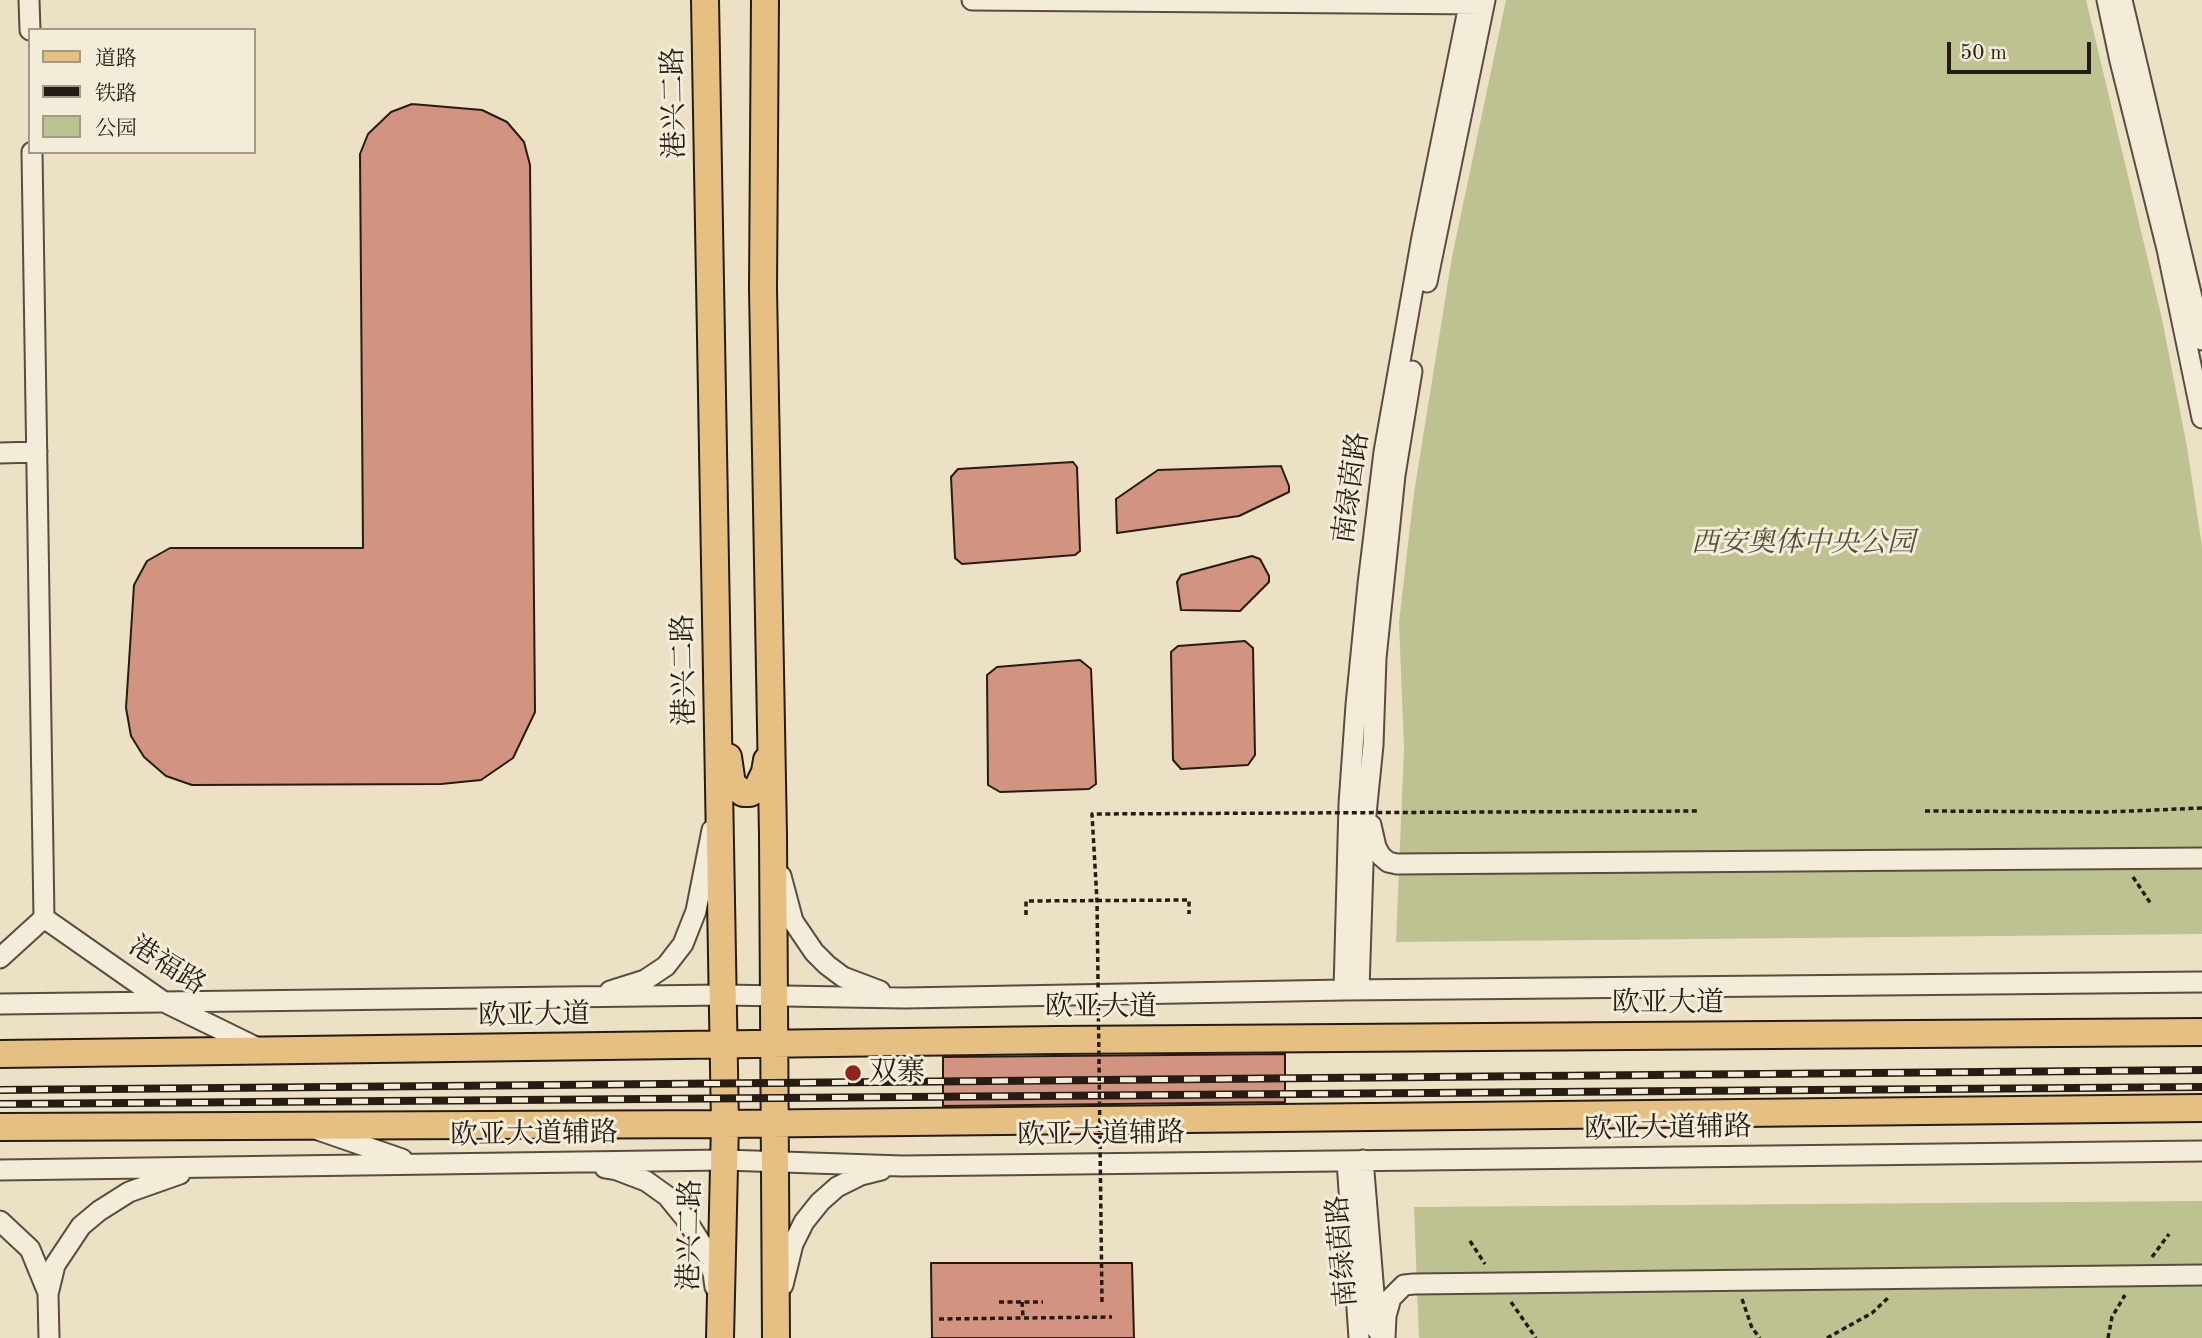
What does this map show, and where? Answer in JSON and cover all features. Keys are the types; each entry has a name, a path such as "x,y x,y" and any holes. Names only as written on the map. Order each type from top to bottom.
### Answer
{"main road":[{"name":"港兴二路","path":"705,0 725,1124 720,1338"},
{"path":"765,0 762,289 773,835 776,1338"},
{"path":"717,686 732,784 743,793 757,789 765,772 770,738"},
{"name":"欧亚大道","path":"0,1054 723,1044 2202,1032"},
{"path":"0,1127 725,1124 2202,1108"}],"street":[{"path":"29,0 30,28"},
{"path":"972,0 1477,2"},
{"path":"2107,0 2167,249 2202,418"},
{"path":"2122,0 2202,340"},
{"name":"南绿茵路","path":"1351,990 1373,745 1376,658 1395,475 1477,2"},
{"name":"南绿茵路","path":"1351,990 1349,804 1356,705 1383,466 1422,237 1477,2"},
{"path":"0,958 44,918 32,154"},
{"path":"0,453 37,452"},
{"path":"571,997 615,990 645,979 666,966 682,944 695,911 719,784"},
{"path":"1369,785 1371,828 1376,847 1388,862 1397,864 2202,858"},
{"path":"773,835 793,921 814,952 844,977 868,989 905,998"},
{"name":"港福路","path":"44,918 164,1002 266,1052"},
{"path":"0,1004 723,995 905,998 1351,990 2202,982"},
{"path":"304,1125 417,1165"},
{"name":"欧亚大道辅路","path":"0,1170 724,1160 902,1166 2202,1151"},
{"name":"南绿茵路","path":"1355,1160 1359,1338"},
{"name":"南绿茵路","path":"1355,1160 1378,1338"},
{"path":"566,1162 617,1170 646,1181 667,1196 701,1243 713,1273 720,1338"},
{"path":"776,1338 786,1270 793,1244 804,1222 837,1186 861,1175 902,1166"},
{"path":"49,1338 48,1294 55,1265 81,1226 129,1192 204,1167"},
{"path":"0,1221 30,1249 48,1294"},
{"path":"1385,1338 1386,1316 1391,1298 1404,1285 2202,1275"}],"path":[{"path":"1925,811 2108,812 2202,808"},
{"path":"1102,1301 1097,901 1092,814 1697,811"},
{"path":"1026,915 1026,901 1189,900 1189,914"},
{"path":"1737,1280 1752,1328 1760,1338"},
{"path":"1827,1338 1872,1313 1892,1294"},
{"path":"999,1302 1043,1302"},
{"path":"1022,1302 1023,1318"},
{"path":"939,1319 1112,1317"}],"green space":[{"name":"西安奥体中央公园","path":"1506,0 2086,0 2162,319 2187,447 2202,546 2202,934 1396,942 1404,748 1399,622 1414,493 1452,257"},
{"path":"2202,1201 2202,1338 1419,1338 1414,1207"}],"building":[{"path":"412,104 482,110 507,122 524,142 530,165 535,712 513,758 481,780 441,784 192,785 166,776 144,757 131,736 126,708 134,585 147,561 170,548 363,548 360,154 368,134 391,112"},
{"path":"1073,462 1077,467 1080,551 1075,555 962,564 955,558 951,477 958,469"},
{"path":"1281,466 1289,492 1239,516 1117,533 1116,499 1158,470"},
{"path":"1252,556 1260,559 1269,576 1269,582 1240,611 1181,610 1177,582 1181,575"},
{"path":"1245,641 1253,648 1255,755 1248,765 1181,769 1173,760 1171,652 1178,646"},
{"path":"1080,660 1091,669 1096,784 1089,789 1000,792 988,785 987,675 997,667"},
{"path":"1285,1054 1285,1102 943,1106 943,1057"},
{"path":"931,1263 1132,1263 1134,1338 932,1338"}],"railway":[{"path":"0,1090 2202,1070"},
{"path":"0,1104 2202,1087"}],"place":[{"name":"双寨","path":"853,1073"}]}
